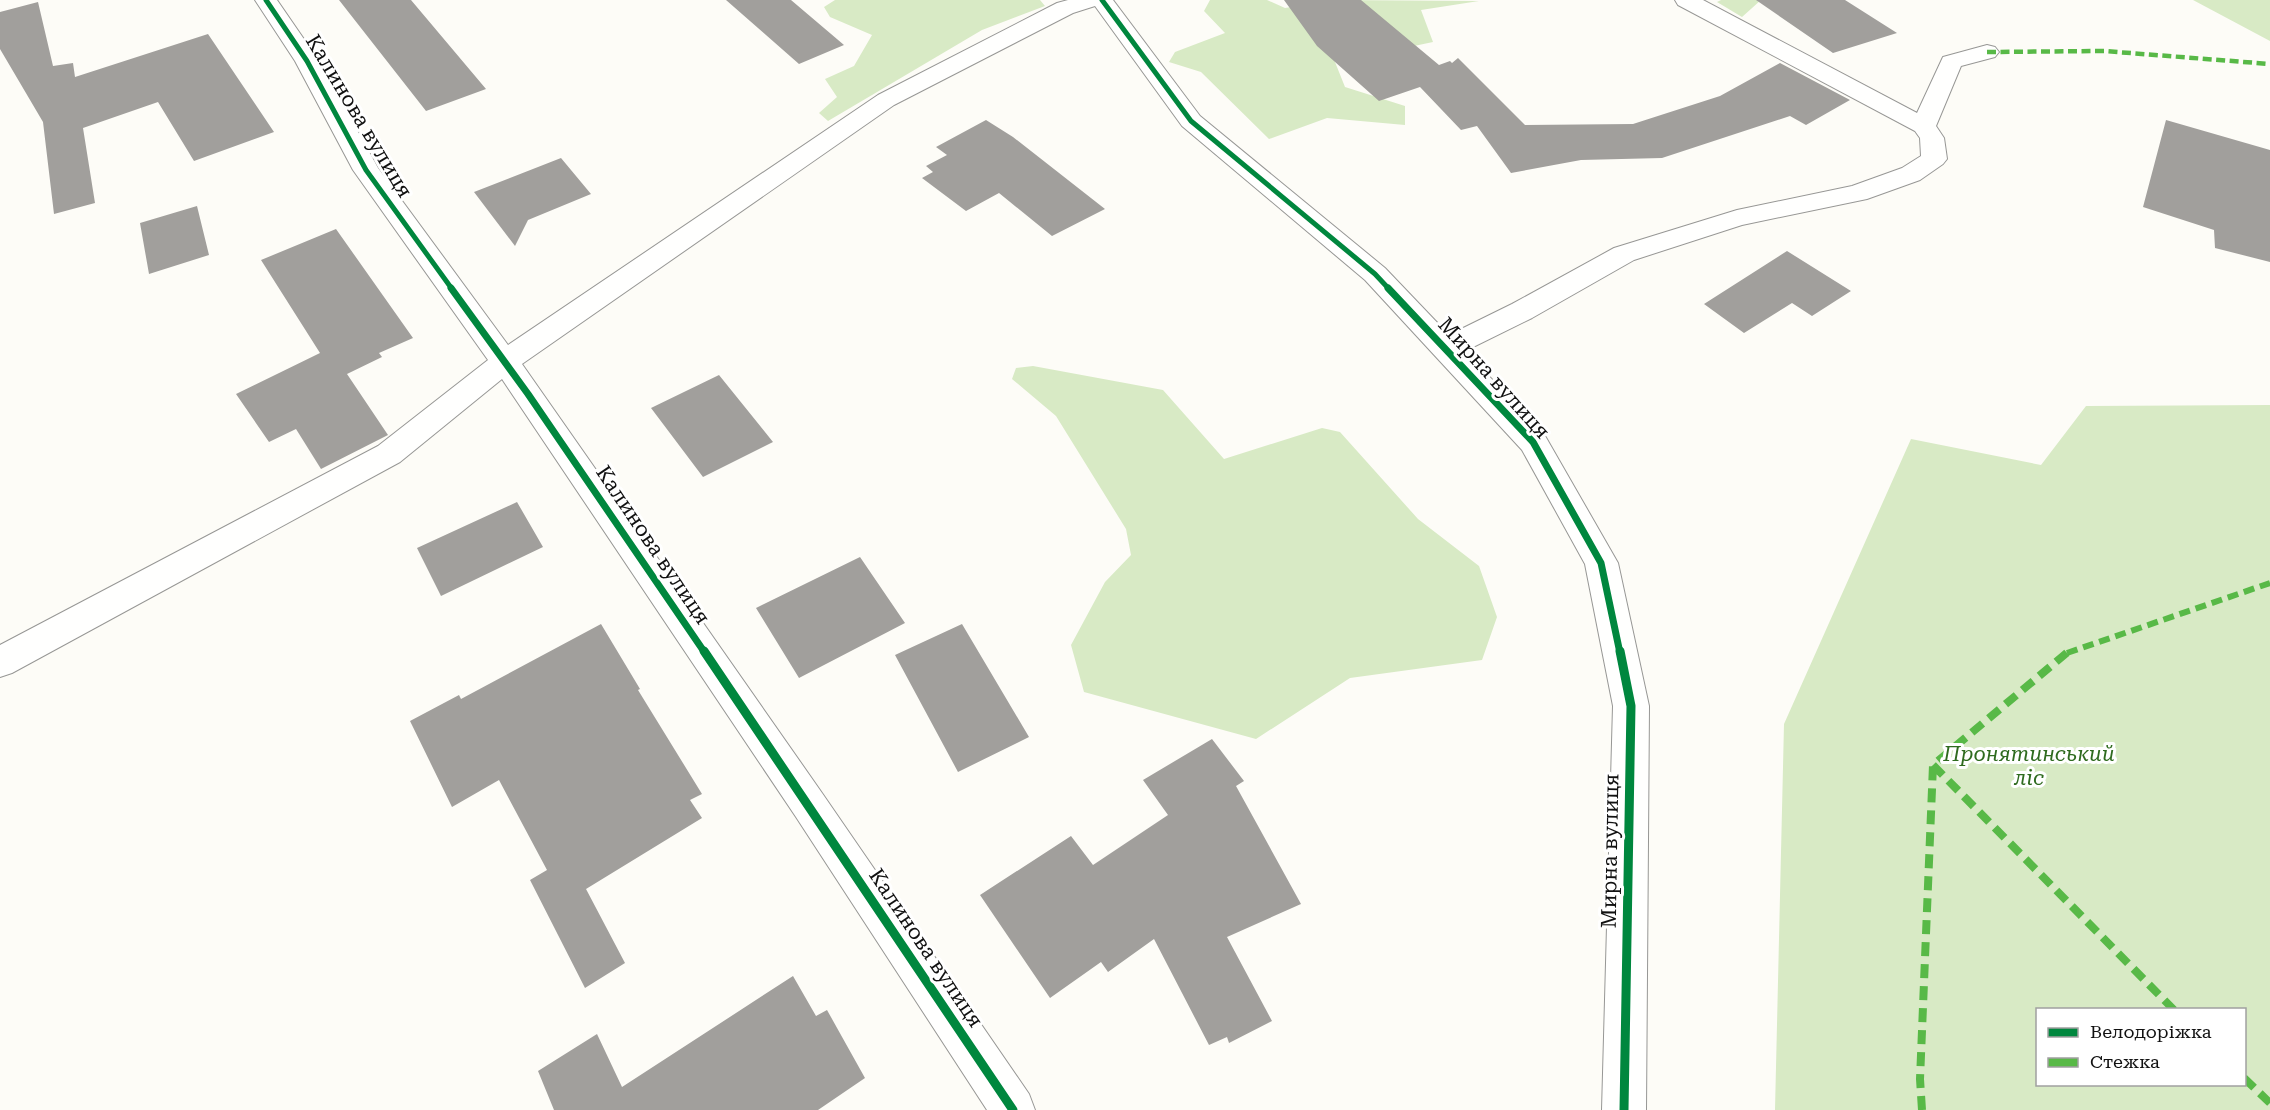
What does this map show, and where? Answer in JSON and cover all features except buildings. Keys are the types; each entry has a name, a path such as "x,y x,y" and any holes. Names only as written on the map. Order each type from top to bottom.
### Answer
{"street":[{"name":"Калинова вулиця","path":"266,0 307,61 366,170 504,362 809,805 1013,1110"},
{"path":"0,662 389,454 504,362 886,100 1065,8 1090,0"},
{"name":"Мирна вулиця","path":"1102,0 1191,121 1375,274 1533,442 1601,563 1631,705 1624,1110"},
{"path":"1686,0 1924,126 1951,62 1987,52"},
{"name":"Мирна вулиця","path":"1445,349 1522,311 1624,254 1737,218 1858,193 1911,174 1934,159 1932,138 1924,126"}],"green space":[{"path":"835,0 1040,0 1045,6 982,30 828,121 819,113 837,97 825,79 854,66 872,35 830,17 824,7"},
{"path":"1210,0 1267,0 1285,8 1335,0 1479,1 1421,10 1433,42 1395,50 1329,47 1345,87 1405,106 1405,125 1327,118 1269,139 1201,72 1169,62 1175,52 1225,33 1204,11"},
{"path":"1721,0 1761,0 1742,17 1717,2"},
{"path":"2193,0 2270,0 2270,41"},
{"path":"1033,366 1163,390 1224,459 1322,428 1340,432 1418,519 1479,566 1497,617 1482,660 1350,678 1256,739 1084,692 1071,645 1105,582 1131,555 1126,529 1056,416 1012,379 1016,368"},
{"name":"Пронятинський ліс","path":"2270,405 2270,1110 1775,1110 1784,724 1911,439 2041,465 2086,406"}],"marked path":[{"path":"1987,52 2104,51 2270,64"},
{"path":"1922,1110 1920,1079 1933,765 2069,651 2270,583"},
{"path":"1933,765 2172,1008"},
{"path":"2246,1080 2270,1103"}],"cycle path":[{"path":"266,0 307,61 366,170 528,394 809,805 1013,1110"},
{"path":"1102,0 1191,121 1375,274 1533,442 1601,563 1631,706 1624,1110"}]}
